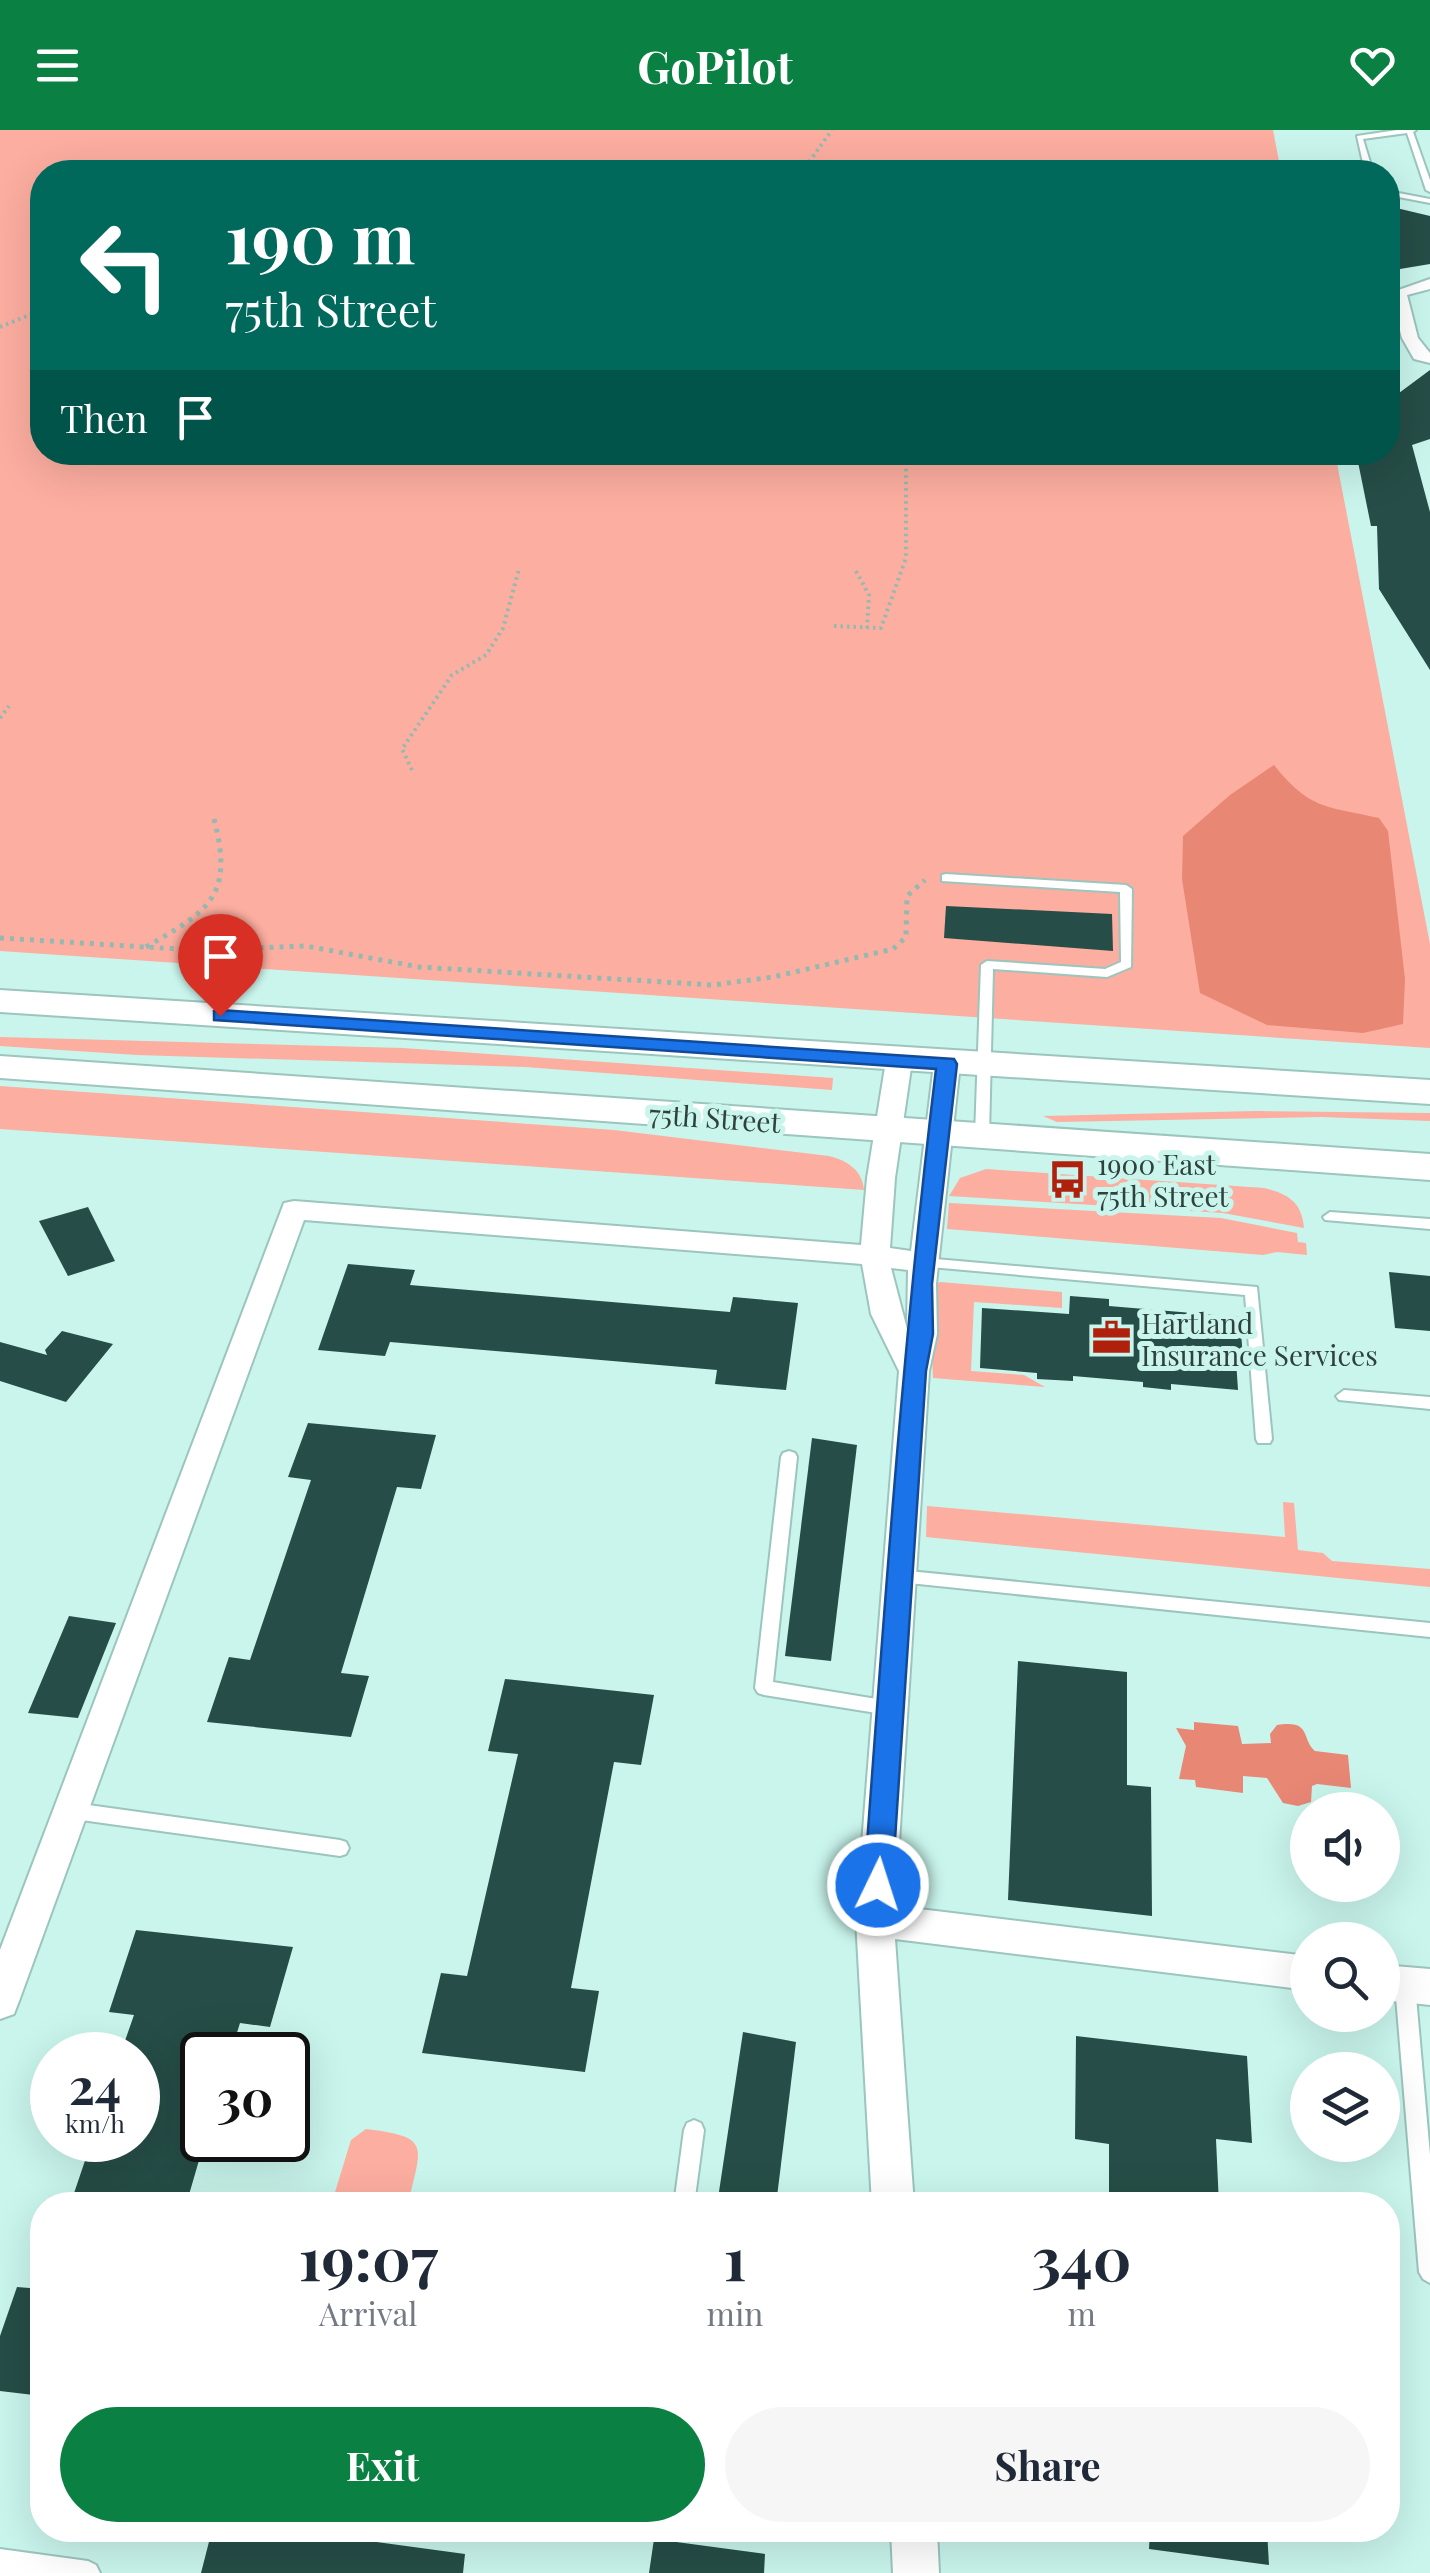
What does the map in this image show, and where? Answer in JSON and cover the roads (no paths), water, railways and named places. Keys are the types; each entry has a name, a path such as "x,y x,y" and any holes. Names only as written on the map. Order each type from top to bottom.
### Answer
{"main road":[{"path":"0,1000 899,1061 1430,1092"},
{"name":"75th Street","path":"0,1067 1430,1167"}],"street":[{"path":"1400,292 1430,284"},
{"path":"1400,300 1410,338 1420,355 1430,358"},
{"path":"899,1061 876,1233 879,1289 892,1336 914,1371"},
{"path":"893,2192 875,1920 914,1371 922,1334 924,1262 947,1064"},
{"path":"0,2001 74,1811 294,1210 924,1262"},
{"path":"875,1920 1290,1971"},
{"path":"915,2542 916,2573"}],"lane":[{"path":"1366,160 1359,137 1411,130 1430,190"},
{"path":"1400,195 1430,201"},
{"path":"946,878 1126,889 1127,964 1107,973 987,965 982,1136"},
{"path":"1330,1216 1430,1224"},
{"path":"924,1262 1252,1290 1264,1439"},
{"path":"1344,1396 1430,1403"},
{"path":"789,1456 764,1688 890,1708"},
{"path":"899,1576 1430,1630"},
{"path":"74,1811 340,1848"},
{"path":"1406,1985 1430,2272"},
{"path":"686,2192 694,2130"},
{"path":"0,2560 88,2573"}],"place":[{"name":"1900 East 75th Street","path":"1067,1179"},
{"name":"Hartland Insurance Services","path":"1111,1338"}]}
